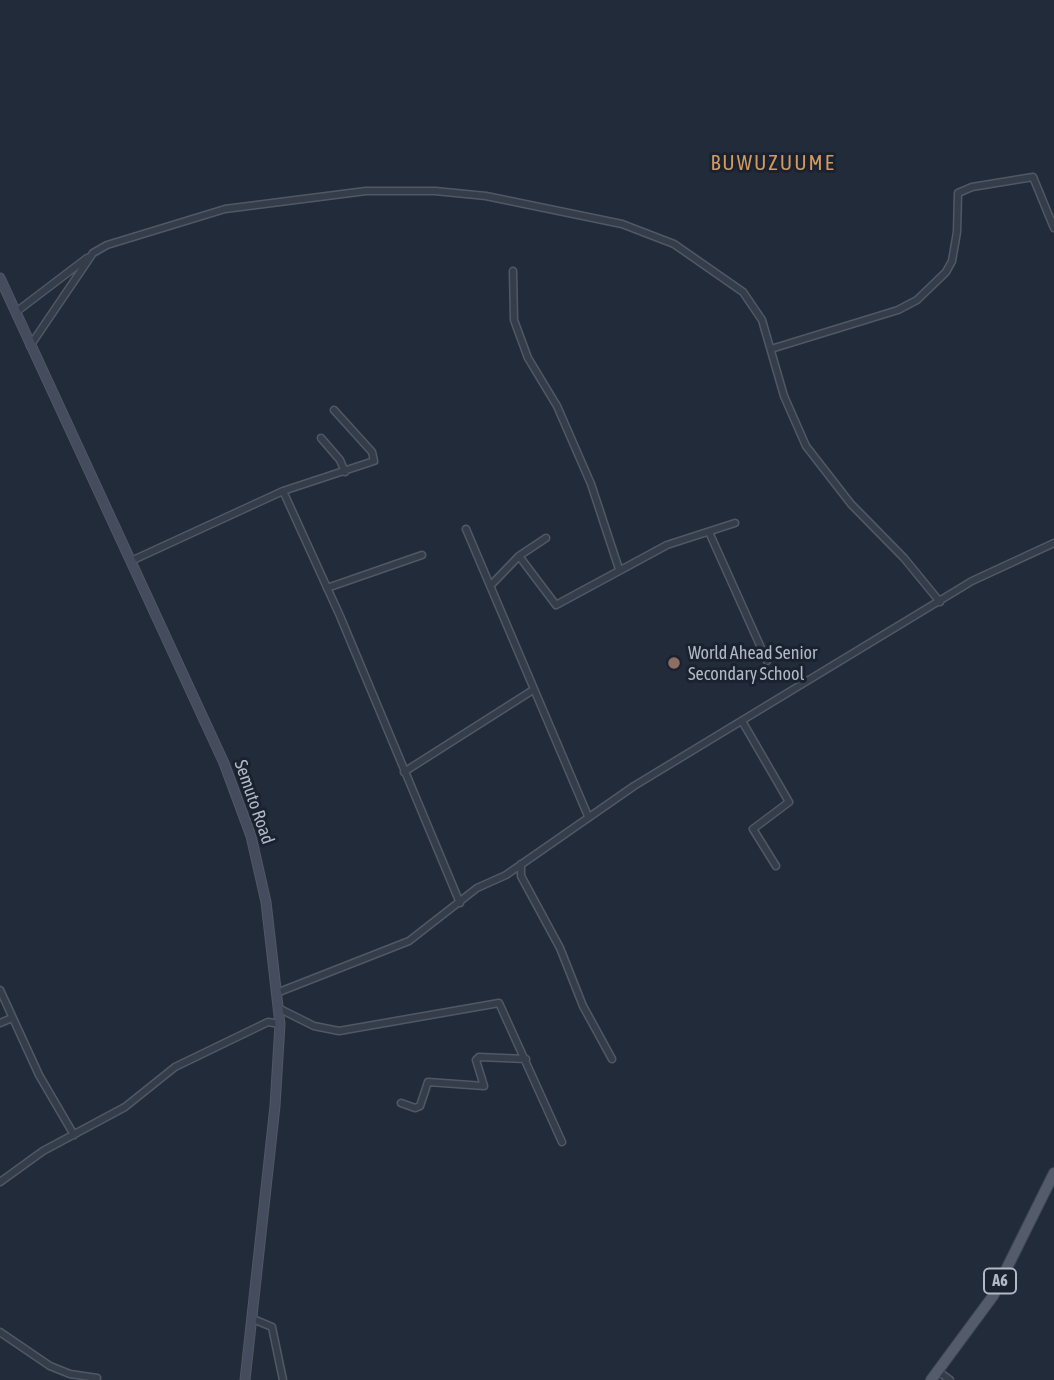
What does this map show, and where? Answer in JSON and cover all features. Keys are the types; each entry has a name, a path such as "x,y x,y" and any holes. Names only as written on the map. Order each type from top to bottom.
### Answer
{"main road":[{"name":"Semuto Road","path":"0,278 191,689 243,811 266,902 279,992 280,1024 245,1380"},
{"name":"A6","path":"931,1380 993,1296 1053,1175"}],"street":[{"path":"771,349 898,310 917,300 946,272 952,261 957,232 958,193 965,190 1034,177 1054,228"},
{"path":"16,312 107,245 225,209 366,191 435,191 486,195 622,224 674,244 743,292 762,320 788,409 806,446 851,504 894,547 940,602"},
{"path":"30,346 93,253"},
{"path":"513,271 514,320 528,358 557,406 591,484 619,569"},
{"path":"131,561 283,491 370,464 376,458 334,410"},
{"path":"321,438 340,460 345,472"},
{"path":"283,491 460,902"},
{"path":"519,556 556,605 667,545 735,523"},
{"path":"466,529 588,816"},
{"path":"709,532 766,661"},
{"path":"491,585 519,556 546,538"},
{"path":"279,992 397,948 422,933 477,888 521,864 588,816 742,721 972,581 1054,543"},
{"path":"327,588 422,555"},
{"path":"404,772 533,690"},
{"path":"742,721 789,802 753,829 776,866"},
{"path":"521,864 521,876 560,948 583,1006 611,1059"},
{"path":"0,990 39,1075 74,1135"},
{"path":"280,1009 314,1026 339,1031 494,1002 503,1006 562,1142"},
{"path":"0,1023 12,1018"},
{"path":"0,1182 32,1158 125,1107 174,1067 268,1022 280,1024"},
{"path":"401,1103 415,1108 420,1106 428,1082 484,1086 476,1060 479,1057 526,1059"},
{"path":"253,1319 272,1327 283,1380"},
{"path":"0,1332 50,1366 70,1374 97,1378"},
{"path":"939,1372 950,1380"}],"place":[{"name":"World Ahead Senior Secondary School","path":"674,663"}],"district":[{"name":"BUWUZUUME","path":"773,163"}]}
